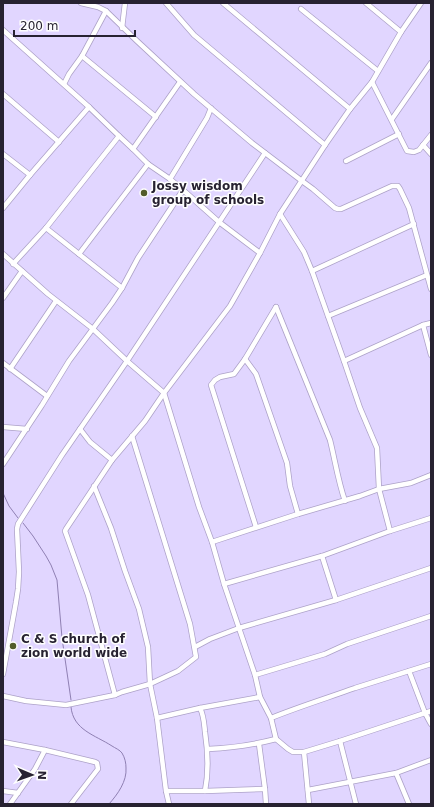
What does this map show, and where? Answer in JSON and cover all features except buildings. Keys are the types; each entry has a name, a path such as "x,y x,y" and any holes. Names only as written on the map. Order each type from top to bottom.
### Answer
{"street":[{"path":"81,3 98,7 106,11 180,82 264,153 313,189 335,208 341,209 392,186 398,186 409,208 431,289"},
{"path":"122,28 125,3"},
{"path":"166,3 194,35 325,145"},
{"path":"223,3 350,109"},
{"path":"366,3 401,32"},
{"path":"115,695 88,595 65,531 112,460 145,421 164,393 230,306 280,214 350,109 372,82 401,32 421,3"},
{"path":"301,9 378,71"},
{"path":"64,84 69,74 82,56 106,11"},
{"path":"3,30 89,107 148,164 170,179 219,222 260,253"},
{"path":"82,56 156,116"},
{"path":"392,119 431,63"},
{"path":"133,149 180,82"},
{"path":"372,82 407,150 414,152 419,150 431,135"},
{"path":"3,94 59,142"},
{"path":"3,208 89,107"},
{"path":"170,179 207,118 211,108"},
{"path":"346,161 399,134"},
{"path":"14,264 46,228 119,136"},
{"path":"423,145 431,154"},
{"path":"3,674 18,589 18,524 62,455 127,361 264,153"},
{"path":"3,154 30,175"},
{"path":"79,254 148,164"},
{"path":"3,464 27,429 69,361 122,288 138,258 183,190"},
{"path":"280,214 304,252 312,271 360,408 377,448 379,489 390,531"},
{"path":"312,271 414,224"},
{"path":"46,228 122,288"},
{"path":"3,254 56,301 93,328 127,361 164,393 199,507 212,542 224,584 255,675 260,697 271,718 276,739 288,750 293,752 304,752 431,711"},
{"path":"3,298 22,271"},
{"path":"328,316 427,274"},
{"path":"10,369 56,301"},
{"path":"256,528 211,385 220,377 234,374 245,359 276,307 330,440 344,501"},
{"path":"344,361 423,325 431,323"},
{"path":"423,325 431,355"},
{"path":"245,359 256,374 288,463 290,486 298,514"},
{"path":"3,363 47,396"},
{"path":"3,427 27,429"},
{"path":"80,429 90,442 112,460"},
{"path":"3,696 26,701 66,705 115,695 150,684 178,671 196,657 190,624 132,436"},
{"path":"212,542 379,489 411,483 431,475"},
{"path":"94,486 111,528 139,609 148,647 150,684 158,718 166,791 169,804"},
{"path":"224,584 322,556 390,531 431,518"},
{"path":"322,556 336,600"},
{"path":"194,647 210,638 239,628 336,600 431,568"},
{"path":"255,675 325,654 347,644 431,616"},
{"path":"271,718 334,695 431,664"},
{"path":"409,671 425,713 431,724"},
{"path":"158,718 200,708 260,697"},
{"path":"200,708 204,715 208,749 208,779 205,791"},
{"path":"208,749 259,744 276,739"},
{"path":"340,741 356,804"},
{"path":"3,742 45,750 98,764 98,769 71,804"},
{"path":"259,744 266,804"},
{"path":"10,804 35,769 45,750"},
{"path":"304,752 309,804"},
{"path":"308,790 396,773 431,760"},
{"path":"396,773 409,804"},
{"path":"166,791 265,789"},
{"path":"3,791 18,794"}],"waterway":[{"path":"3,493 9,506 18,518"},
{"path":"23,523 46,556 57,580 62,638 71,700"},
{"path":"71,707 73,715 80,727 119,750 124,757 126,766 125,778 119,792 109,804"}],"place":[{"name":"Jossy wisdom group of schools","path":"144,193"},
{"name":"C & S church of zion world wide","path":"13,646"}]}
